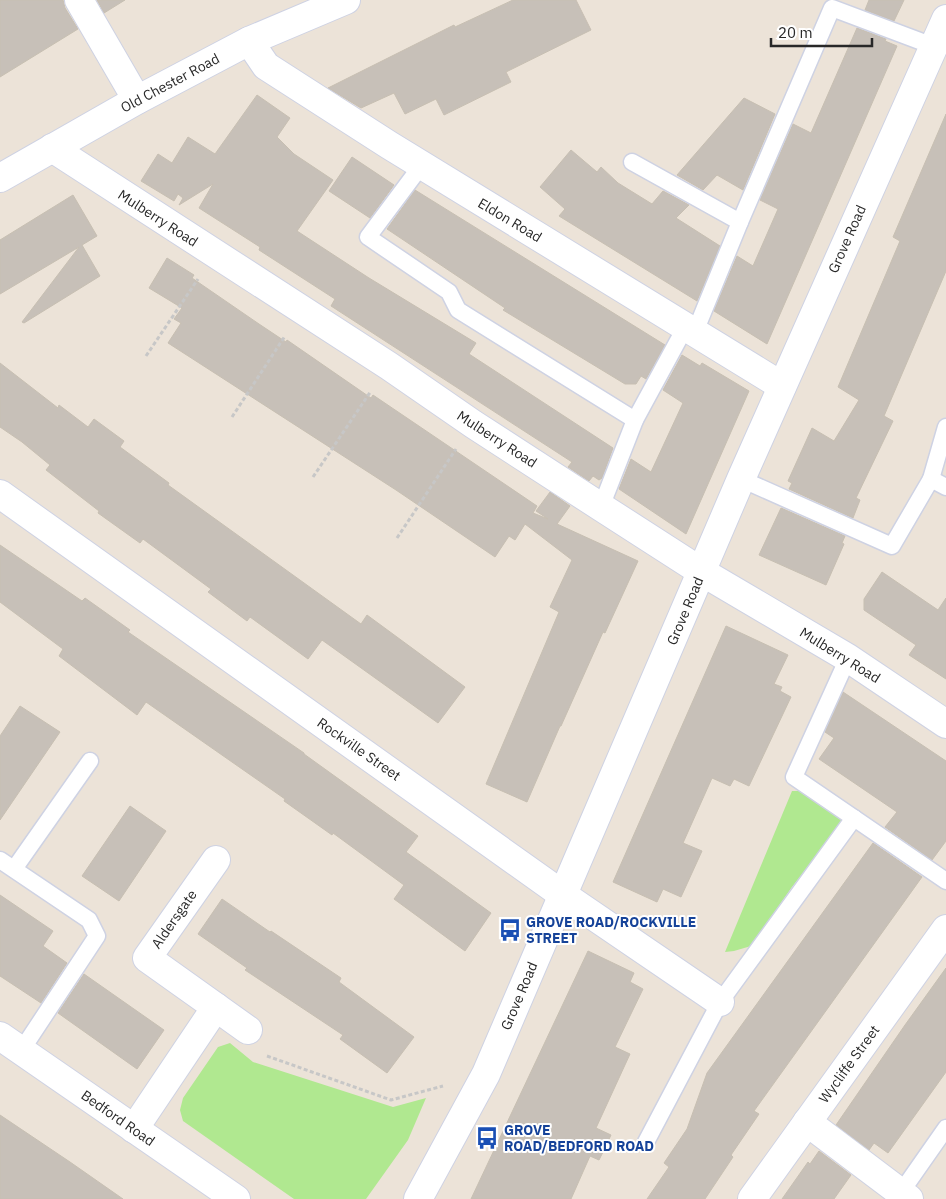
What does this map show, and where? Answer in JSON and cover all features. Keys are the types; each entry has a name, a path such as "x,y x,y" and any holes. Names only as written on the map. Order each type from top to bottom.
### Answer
{"street":[{"path":"80,0 137,100"},
{"name":"Old Chester Road","path":"0,178 137,100 249,41 342,1"},
{"name":"Grove Road","path":"418,1199 486,1074 741,479 946,19"},
{"name":"Eldon Road","path":"249,41 266,66 421,166 782,386"},
{"name":"Mulberry Road","path":"52,148 601,507 702,572 848,658 946,724"},
{"name":"Rockville Street","path":"0,494 563,895 720,1002"},
{"name":"Aldersgate","path":"216,860 147,958 248,1030"},
{"name":"Wycliffe Street","path":"752,1199 946,930"},
{"path":"134,1129 216,1007"},
{"name":"Bedford Road","path":"11,1044 236,1199"},
{"path":"807,1122 901,1197"}],"lane":[{"path":"601,507 635,420 691,329 740,222 832,8 933,46"},
{"path":"632,162 740,222"},
{"path":"421,166 368,237 449,292 458,310 635,420"},
{"path":"741,479 892,546 931,479 946,427"},
{"path":"931,479 946,487"},
{"path":"848,658 794,777 946,881"},
{"path":"14,869 90,761"},
{"path":"646,1142 720,1002 854,818"},
{"path":"0,860 89,920 97,936 11,1044"},
{"path":"901,1197 946,1128"}],"path":[{"path":"146,356 214,254"},
{"path":"232,417 302,310"},
{"path":"313,477 388,366"},
{"path":"397,538 473,424"},
{"path":"248,1030 241,1042 257,1052 391,1100 486,1074"}],"green space":[{"path":"792,791 801,791 844,821 792,887 751,946 725,952"},
{"path":"230,1043 253,1062 393,1107 426,1098 408,1140 366,1199 294,1199 183,1121 180,1110 183,1098 218,1047"}],"building":[{"path":"0,0 63,0 65,8 78,29 0,77"},
{"path":"97,0 125,0 104,13"},
{"path":"513,0 576,0 591,30 506,72 511,82 444,115 436,99 405,114 394,93 361,108 328,88 454,25 455,27"},
{"path":"869,0 904,0 894,21 865,10"},
{"path":"857,28 886,39 885,41 897,46 767,344 714,311 737,256 753,266 778,209 760,200 793,124 811,133"},
{"path":"257,95 290,118 277,137 294,154 333,180 297,231 369,278 476,343 469,354 613,448 602,478 599,480 593,476 589,481 568,467 572,462 331,306 335,299 259,250 260,247 199,208 213,184 179,205 183,198 178,194 174,201 141,181 158,154 172,163 188,137 215,154"},
{"path":"744,98 775,114 743,190 717,175 703,190 677,175"},
{"path":"946,114 946,271 884,416 893,421 856,498 860,500 853,518 789,489 792,483 788,481 812,428 834,441 859,400 838,387 900,241 893,237"},
{"path":"571,150 597,172 601,167 618,183 652,204 663,191 689,205 676,218 720,246 697,301 559,216 565,209 540,187"},
{"path":"352,157 394,185 370,218 329,191"},
{"path":"415,190 665,345 646,379 641,376 636,384 625,384 503,310 505,308 387,229"},
{"path":"73,195 97,236 82,245 100,276 24,323 22,322 79,247 0,294 0,240"},
{"path":"167,258 194,275 192,278 259,324 286,342 287,340 371,398 373,395 537,506 533,513 548,519 536,511 550,492 570,506 557,524 638,561 605,633 603,632 527,802 486,784 559,612 550,607 572,560 525,524 515,540 509,536 495,557 396,490 168,343 181,323 174,319 182,308 149,288"},
{"path":"682,355 700,366 702,363 749,391 686,534 619,489 631,459 651,472 683,403 663,390"},
{"path":"0,363 58,408 59,405 88,427 94,419 124,441 120,447 169,483 168,485 361,624 367,615 465,687 438,723 322,640 308,659 250,617 247,621 208,592 211,589 143,539 140,543 98,513 99,511 46,470 50,465 0,427"},
{"path":"781,508 845,536 842,543 844,544 826,585 759,555"},
{"path":"0,545 82,601 85,598 130,630 128,632 304,753 418,836 406,852 491,913 465,951 394,899 404,885 333,833 332,835 284,801 285,799 146,702 137,715 59,656 63,649 0,602"},
{"path":"882,572 938,610 946,598 946,679 909,655 916,645 864,610 864,599"},
{"path":"726,626 788,655 774,684 782,687 780,691 791,697 749,786 734,779 730,786 712,778 683,843 702,851 681,897 663,889 657,902 613,882"},
{"path":"843,692 946,761 946,841 932,860 885,827 897,812 819,759 834,738 825,732"},
{"path":"20,706 60,732 0,820 0,736"},
{"path":"130,806 166,831 119,901 82,876"},
{"path":"873,843 922,877 754,1111 759,1114 731,1155 733,1157 705,1199 647,1199 669,1167 664,1163 687,1129 707,1073"},
{"path":"0,895 53,931 43,946 67,963 41,1003 0,976"},
{"path":"222,899 341,978 339,982 414,1037 387,1073 340,1039 343,1035 245,970 247,968 198,934"},
{"path":"588,951 634,973 630,982 643,989 615,1047 630,1054 596,1128 611,1135 605,1148 599,1160 590,1156 571,1199 471,1199"},
{"path":"946,968 946,1072 888,1153 874,1143 869,1150 836,1125"},
{"path":"84,974 164,1030 137,1069 58,1013"},
{"path":"0,1115 70,1162 123,1199 0,1199"},
{"path":"819,1151 851,1175 834,1199 782,1199 808,1162 810,1164"}],"place":[{"name":"GROVE ROAD/ROCKVILLE STREET","path":"510,930"},
{"name":"GROVE ROAD/BEDFORD ROAD","path":"487,1138"}]}
